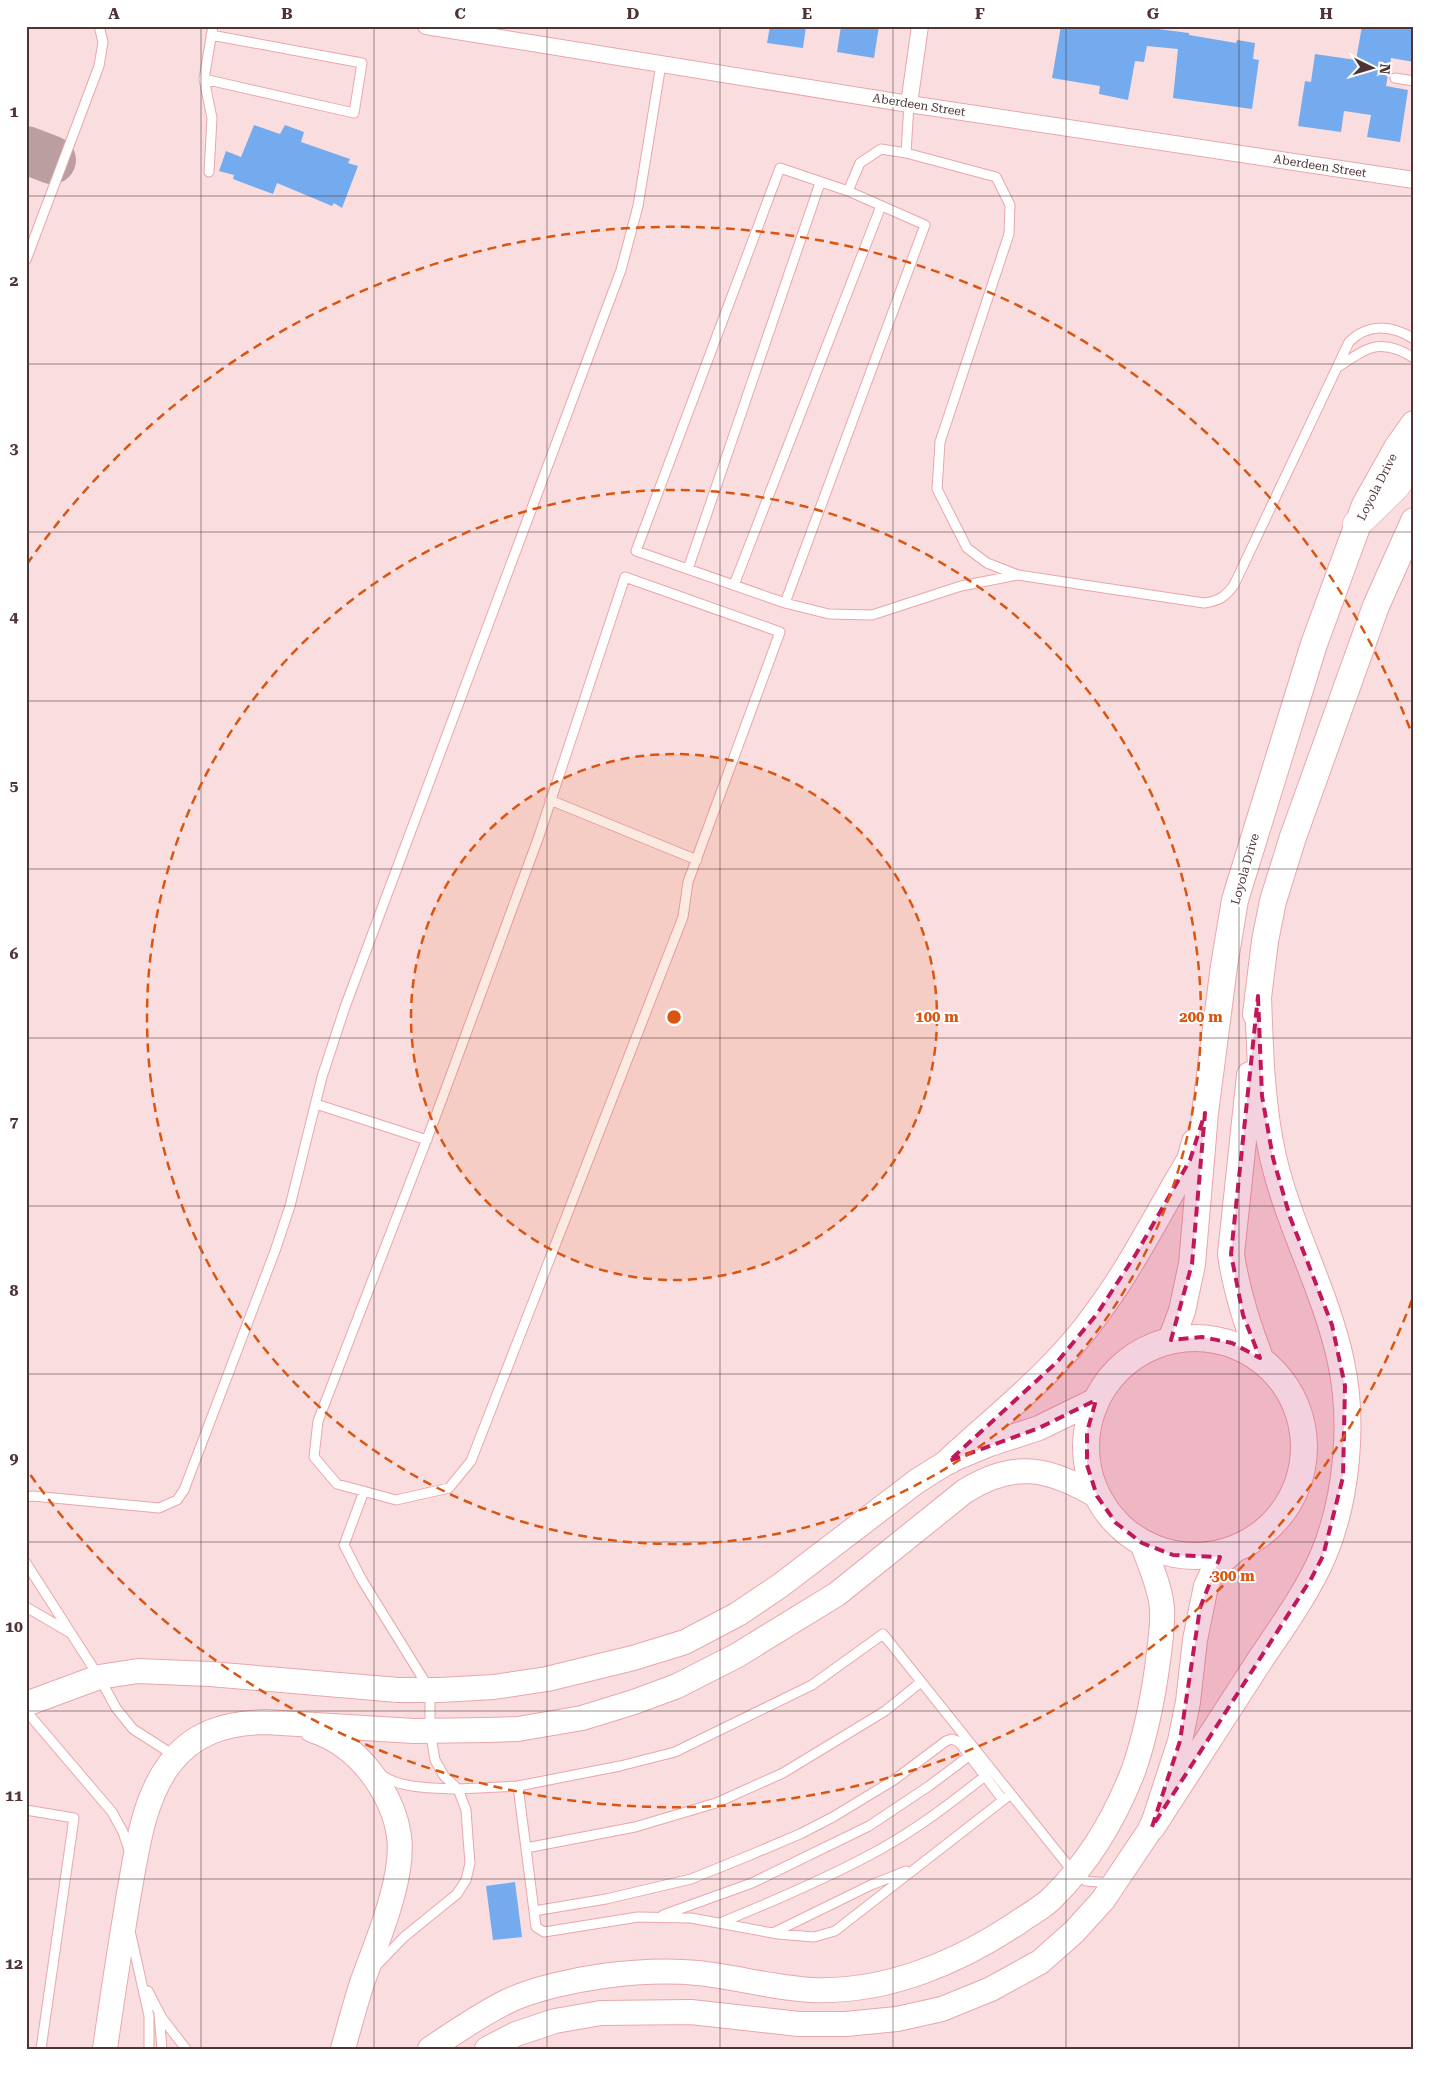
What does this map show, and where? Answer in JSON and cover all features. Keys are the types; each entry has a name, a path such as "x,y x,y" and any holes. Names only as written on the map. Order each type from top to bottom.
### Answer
{"highway":[{"path":"1358,524 1395,486 1414,461"}],"main road":[{"name":"Loyola Drive","path":"1171,1340 1188,1289 1192,1264 1204,1113 1235,900 1314,644 1365,504 1397,448 1414,424"},
{"path":"1260,1358 1243,1315 1234,1280 1231,1254 1265,941 1273,901 1293,837 1376,606 1414,521"},
{"path":"487,2049 516,2034 555,2021 601,2012 691,2012 799,2024 846,2024 897,2019 942,2010 991,1989 1040,1962 1074,1932 1102,1900 1152,1827 1311,1579 1323,1556 1338,1505 1343,1477 1348,1429 1345,1386 1332,1325 1290,1216 1273,1158 1262,1096 1258,996"},
{"path":"949,1461 1057,1362 1097,1314 1136,1254 1190,1160 1204,1113"},
{"path":"1152,1827 1180,1742 1188,1702 1194,1640 1206,1586 1214,1569 1237,1548 1266,1531 1287,1506 1301,1476 1304,1443 1298,1411 1283,1382 1260,1358 1232,1343 1202,1337 1171,1340 1140,1352 1114,1373 1096,1400 1087,1432 1087,1465 1097,1496 1116,1523 1142,1544 1173,1555 1206,1556 1237,1548"},
{"path":"26,1704 99,1677 138,1671 210,1674 372,1688 430,1690 494,1687 547,1679 593,1669 685,1642 738,1614 781,1585 917,1481 949,1461 990,1444 1039,1428 1096,1400"},
{"path":"105,2049 134,1865 143,1824 151,1799 169,1765 187,1746 205,1734 224,1726 265,1722 430,1731 495,1730 550,1724 582,1718 677,1686 736,1656 836,1594 965,1491 991,1477 1005,1472 1036,1471 1056,1475 1097,1496"},
{"path":"430,2049 472,2020 509,2000 557,1985 604,1976 656,1972 697,1973 813,1990 859,1987 896,1981 947,1962 1003,1933 1052,1899 1087,1858 1111,1820 1128,1785 1142,1746 1153,1698 1161,1637 1162,1607 1152,1569 1142,1544"},
{"path":"296,1724 327,1734 349,1749 365,1765 385,1791 395,1815 400,1838 394,1886 384,1925 362,1983 343,2049"}],"street":[{"name":"Aberdeen Street","path":"426,26 909,104 1414,180"},
{"path":"909,104 920,26"}],"lane":[{"path":"26,260 99,66 103,42 100,26"},
{"path":"204,80 354,113 362,63 212,31 204,80 212,118 209,172"},
{"path":"26,1497 33,1496 159,1508 177,1500 184,1490 275,1251 300,1173 316,1104 348,999 621,270 638,206 661,64"},
{"path":"1395,78 1414,81"},
{"path":"906,153 909,104"},
{"path":"848,191 860,163 881,149 906,153 996,176 1010,205 1009,234 940,442 937,488 967,548 987,562 1018,576 1204,603 1216,602 1226,596 1234,585 1349,342 1357,334 1380,327 1391,328 1414,339"},
{"path":"785,602 925,225 848,191 780,168 636,551 785,602 829,614 872,615 961,586 1018,576"},
{"path":"688,569 820,183"},
{"path":"734,585 881,206"},
{"path":"1338,368 1364,350 1378,345 1398,349 1414,358"},
{"path":"625,576 780,632 688,882 683,917 471,1461 448,1488 396,1500 337,1484 314,1457 318,1421 427,1140 550,800 625,576"},
{"path":"550,800 697,860"},
{"path":"316,1104 427,1140"},
{"path":"362,1983 385,1955 457,1894 466,1880 470,1863 466,1810 458,1789 439,1768 435,1760 430,1731 430,1690 362,1580 344,1545 364,1491"},
{"path":"26,1563 99,1677 116,1708 134,1729 177,1757"},
{"path":"26,1607 71,1634"},
{"path":"365,1765 391,1781 411,1786 458,1789 518,1786 620,1766 675,1752 812,1685 882,1634 1074,1873 1086,1881 1114,1883"},
{"path":"526,1848 635,1827 716,1803 783,1773 886,1711 921,1682"},
{"path":"26,1711 112,1812 123,1832 134,1865 131,1932 135,1961 149,2016 149,2049"},
{"path":"534,1911 606,1900 691,1879 800,1834 833,1817 894,1780 946,1741 952,1739 959,1742 1003,1800"},
{"path":"658,1917 752,1883 869,1826 929,1786 969,1756"},
{"path":"720,1923 785,1896 879,1850 938,1813 985,1776"},
{"path":"518,1786 536,1927 544,1932 638,1916 691,1918 773,1933 814,1937 835,1931 1011,1794"},
{"path":"26,1810 74,1818 41,2049"},
{"path":"773,1933 871,1885 915,1868"},
{"path":"135,1961 159,2013 186,2049"},
{"path":"159,2013 162,2049"}],"highlighted area":[{"path":"1258,996 1262,1096 1273,1158 1290,1217 1332,1325 1345,1386 1343,1477 1323,1556 1311,1579 1152,1827 1180,1741 1200,1608 1220,1557 1173,1555 1142,1543 1116,1523 1097,1496 1087,1465 1087,1432 1096,1400 1039,1428 949,1461 1057,1362 1097,1314 1136,1254 1190,1160 1205,1113 1192,1264 1171,1340 1202,1337 1232,1343 1260,1358 1243,1315 1231,1254"}],"building":[{"path":"770,26 806,26 803,48 767,43"},
{"path":"841,26 879,26 874,58 837,52"},
{"path":"1061,26 1150,26 1150,28 1189,33 1189,35 1236,43 1237,40 1255,43 1253,59 1259,60 1252,109 1173,98 1178,49 1147,46 1144,62 1135,61 1128,100 1099,94 1100,86 1052,78"},
{"path":"1362,26 1414,26 1414,62 1391,58 1386,86 1408,90 1400,142 1367,137 1371,115 1344,111 1341,132 1298,126 1305,81 1311,82 1315,54 1356,60"},
{"path":"254,125 280,134 285,125 304,132 301,142 350,159 348,163 358,166 342,208 334,203 332,206 277,183 273,194 233,179 234,175 219,171 226,151 241,157"},
{"path":"515,1882 522,1937 493,1940 486,1886"}],"taxiway":[{"path":"26,150 52,160"}]}
